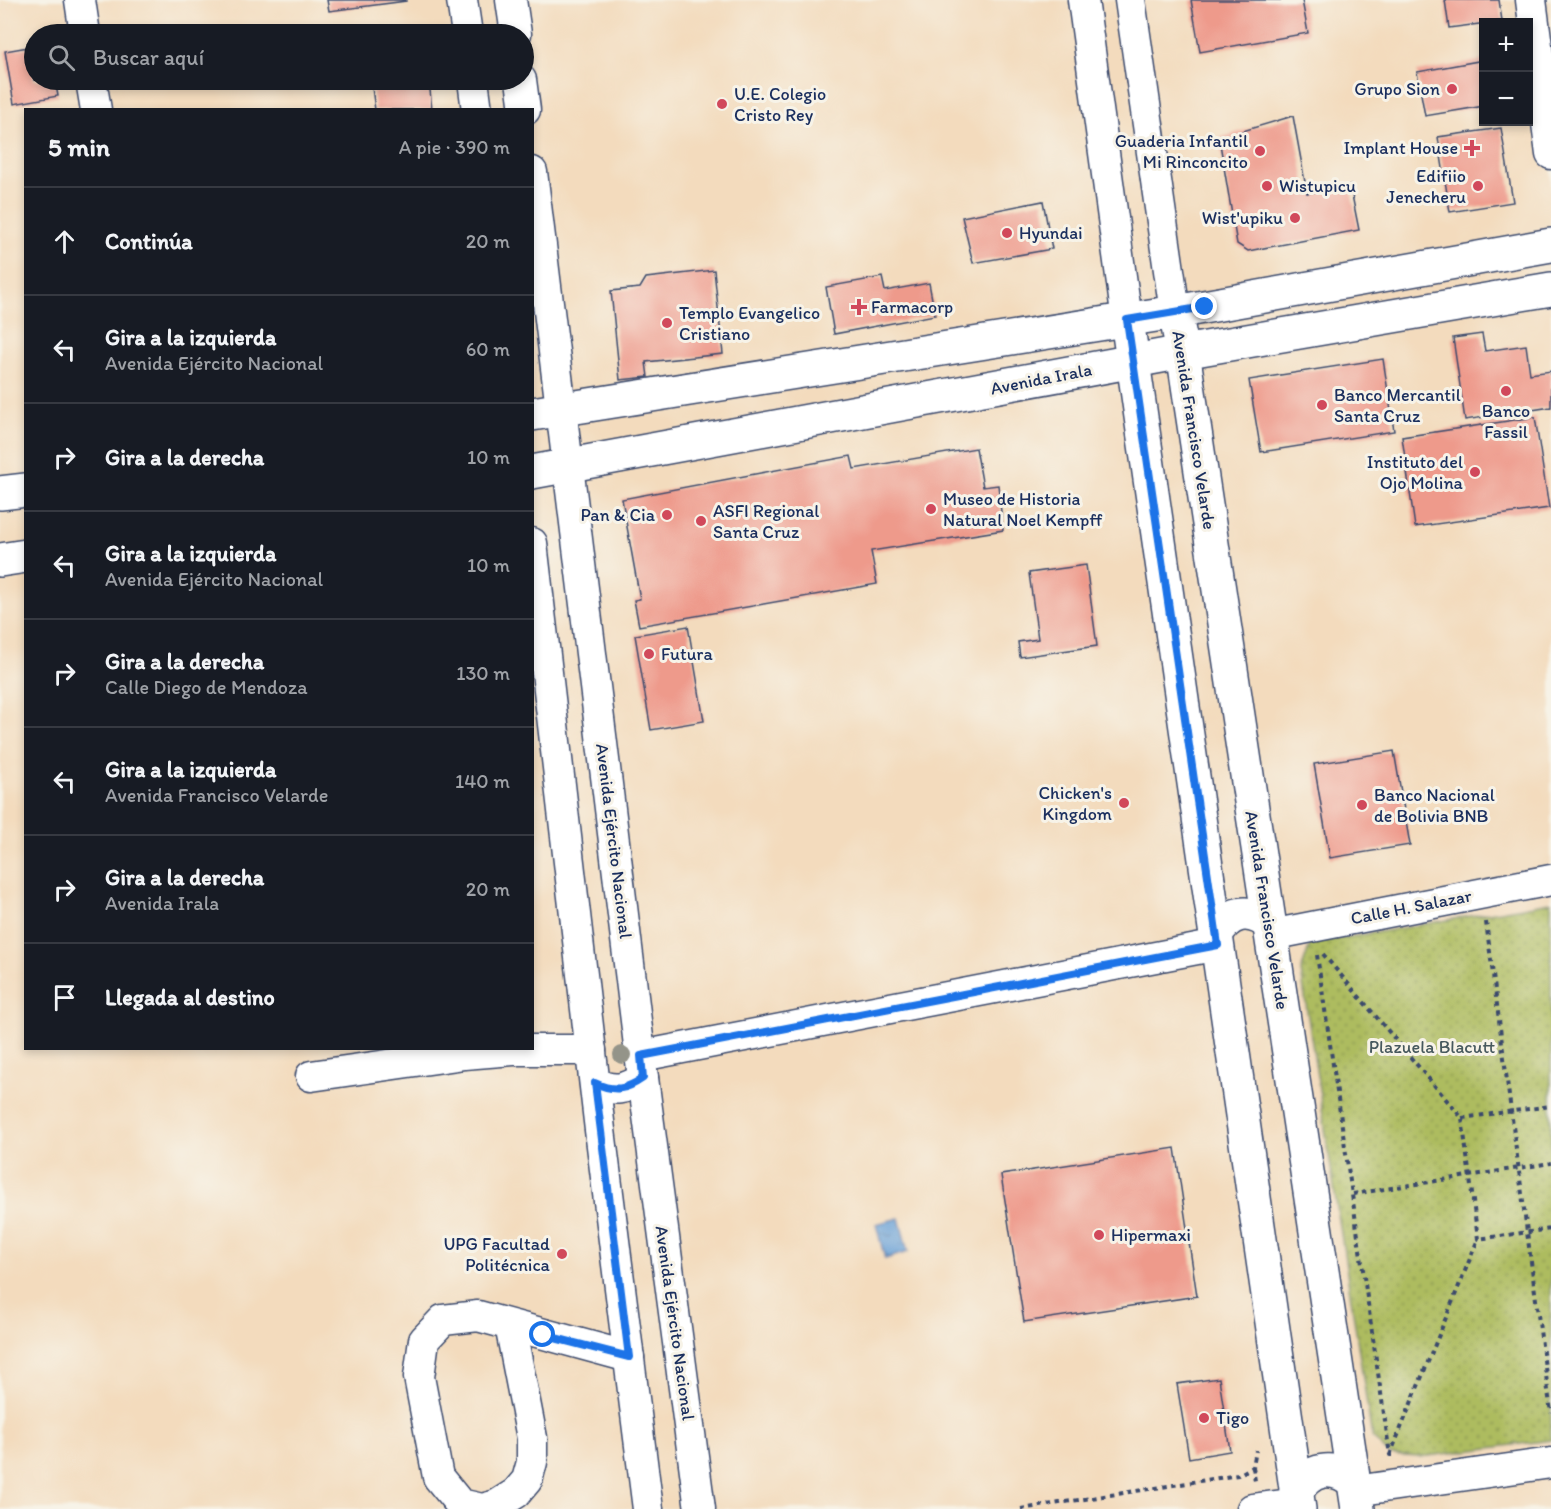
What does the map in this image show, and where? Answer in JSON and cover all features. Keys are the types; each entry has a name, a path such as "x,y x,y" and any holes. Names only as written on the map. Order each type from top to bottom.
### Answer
{"main road":[{"path":"547,412 1127,320 1551,245"},
{"name":"Avenida Irala","path":"534,472 1183,352 1551,289"},
{"name":"Avenida Francisco Velarde","path":"1174,312 1183,352 1356,1499"},
{"path":"1127,320 1298,1501"},
{"path":"0,494 24,490"},
{"path":"0,560 24,556"},
{"path":"1240,914 1250,914 1271,934 1259,961 1249,965 1238,965 1218,945 1229,917 1240,914"},
{"path":"1298,1501 1311,1474 1322,1470 1339,1472 1356,1499"}],"street":[{"path":"80,0 84,24"},
{"path":"462,0 465,24"},
{"path":"511,0 515,24"},
{"path":"1083,0 1127,320"},
{"path":"1130,0 1174,312"},
{"path":"1531,0 1551,154"},
{"path":"93,90 96,108"},
{"path":"474,90 477,108"},
{"path":"522,90 525,108"},
{"name":"Avenida Ejército Nacional","path":"534,204 547,412 568,467 700,1509"},
{"path":"534,560 590,1043 648,1509"},
{"name":"Calle H. Salazar","path":"1271,934 1551,880"},
{"path":"641,1054 1218,945"},
{"path":"590,1043 600,1026 612,1022 626,1023 641,1054 632,1086 620,1090 607,1089 595,1083"},
{"path":"534,1048 590,1043"},
{"path":"311,1076 474,1053 513,1050"},
{"path":"510,1325 532,1437 532,1462 526,1480 516,1493 497,1505 482,1509 460,1504 438,1477 419,1377 424,1340 443,1320 478,1316 629,1357"},
{"path":"1356,1499 1551,1463"},
{"path":"1252,1509 1298,1501"}],"path":[{"path":"1485,921 1551,1413"},
{"path":"1316,946 1462,1118 1478,1239 1390,1455 1353,1194 1316,946"},
{"path":"1462,1118 1551,1106"},
{"path":"1353,1194 1551,1163"},
{"path":"1478,1239 1551,1229"},
{"path":"1021,1509 1238,1475 1253,1467 1257,1454 1256,1434 1288,1433"},
{"path":"1390,1455 1401,1454"}],"green space":[{"name":"Plazuela Blacutt","path":"1551,902 1551,1440 1420,1457 1390,1455 1372,1437 1301,971 1310,944"}],"water":[{"path":"899,1218 908,1252 885,1259 876,1224"}],"building":[{"path":"327,0 406,0 406,1 329,11"},
{"path":"1191,0 1302,0 1308,33 1200,52"},
{"path":"1445,0 1499,0 1502,18 1479,18 1479,24 1449,28"},
{"path":"24,48 24,90 57,90 58,96 14,104 5,51"},
{"name":"Grupo Sion","path":"1479,61 1479,107 1425,116 1417,72"},
{"path":"372,90 430,90 432,108 375,108"},
{"path":"1293,116 1307,193 1350,185 1359,230 1248,251 1237,244 1219,138"},
{"path":"1501,128 1513,202 1450,212 1438,137"},
{"name":"Hyundai","path":"1043,201 1052,249 973,263 962,217"},
{"name":"Templo Evangelico Cristiano","path":"714,270 723,354 646,362 648,377 620,380 611,291 640,288 646,278"},
{"name":"Farmacorp","path":"882,277 885,291 929,283 935,315 834,334 826,287"},
{"name":"Banco Fassil","path":"1482,334 1485,351 1526,345 1530,374 1551,371 1551,407 1465,420 1453,338"},
{"name":"Banco Mercantil Santa Cruz","path":"1383,359 1394,431 1261,452 1249,380"},
{"name":"Instituto del Ojo Molina","path":"1535,417 1549,508 1415,527 1402,437"},
{"path":"976,448 983,487 998,485 1003,530 871,551 877,584 639,626 634,600 640,599 622,499 851,456 854,469"},
{"path":"1086,565 1097,646 1020,657 1018,642 1038,639 1029,573"},
{"path":"688,626 704,721 651,730 635,635"},
{"name":"Banco Nacional de Bolivia BNB","path":"1394,751 1410,845 1330,858 1314,764"},
{"name":"Hipermaxi","path":"1175,1148 1197,1296 1024,1322 1001,1175"},
{"name":"Tigo","path":"1219,1378 1230,1451 1189,1458 1177,1384"}],"place":[{"name":"Grupo Sion","path":"1452,89"},
{"name":"U.E. Colegio Cristo Rey","path":"722,104"},
{"name":"Implant House","path":"1472,148"},
{"name":"Guaderia Infantil Mi Rinconcito","path":"1260,151"},
{"name":"Wistupicu","path":"1267,186"},
{"name":"Edifiio Jenecheru","path":"1478,186"},
{"name":"Wist'upiku","path":"1295,218"},
{"name":"Hyundai","path":"1007,233"},
{"name":"Farmacorp","path":"859,307"},
{"name":"Templo Evangelico Cristiano","path":"667,323"},
{"name":"Banco Fassil","path":"1506,391"},
{"name":"Banco Mercantil Santa Cruz","path":"1322,405"},
{"name":"Instituto del Ojo Molina","path":"1475,472"},
{"name":"Museo de Historia Natural Noel Kempff","path":"931,509"},
{"name":"Pan & Cia","path":"667,515"},
{"name":"ASFI Regional Santa Cruz","path":"701,521"},
{"name":"Futura","path":"649,654"},
{"name":"Chicken's Kingdom","path":"1124,803"},
{"name":"Banco Nacional de Bolivia BNB","path":"1362,805"},
{"name":"Hipermaxi","path":"1099,1235"},
{"name":"UPG Facultad Politécnica","path":"562,1254"},
{"name":"Tigo","path":"1204,1418"}],"route":[{"path":"543,1335 629,1357 595,1083 607,1089 620,1090 632,1086 643,1078 641,1056 1218,945 1127,320 1205,307"}]}
